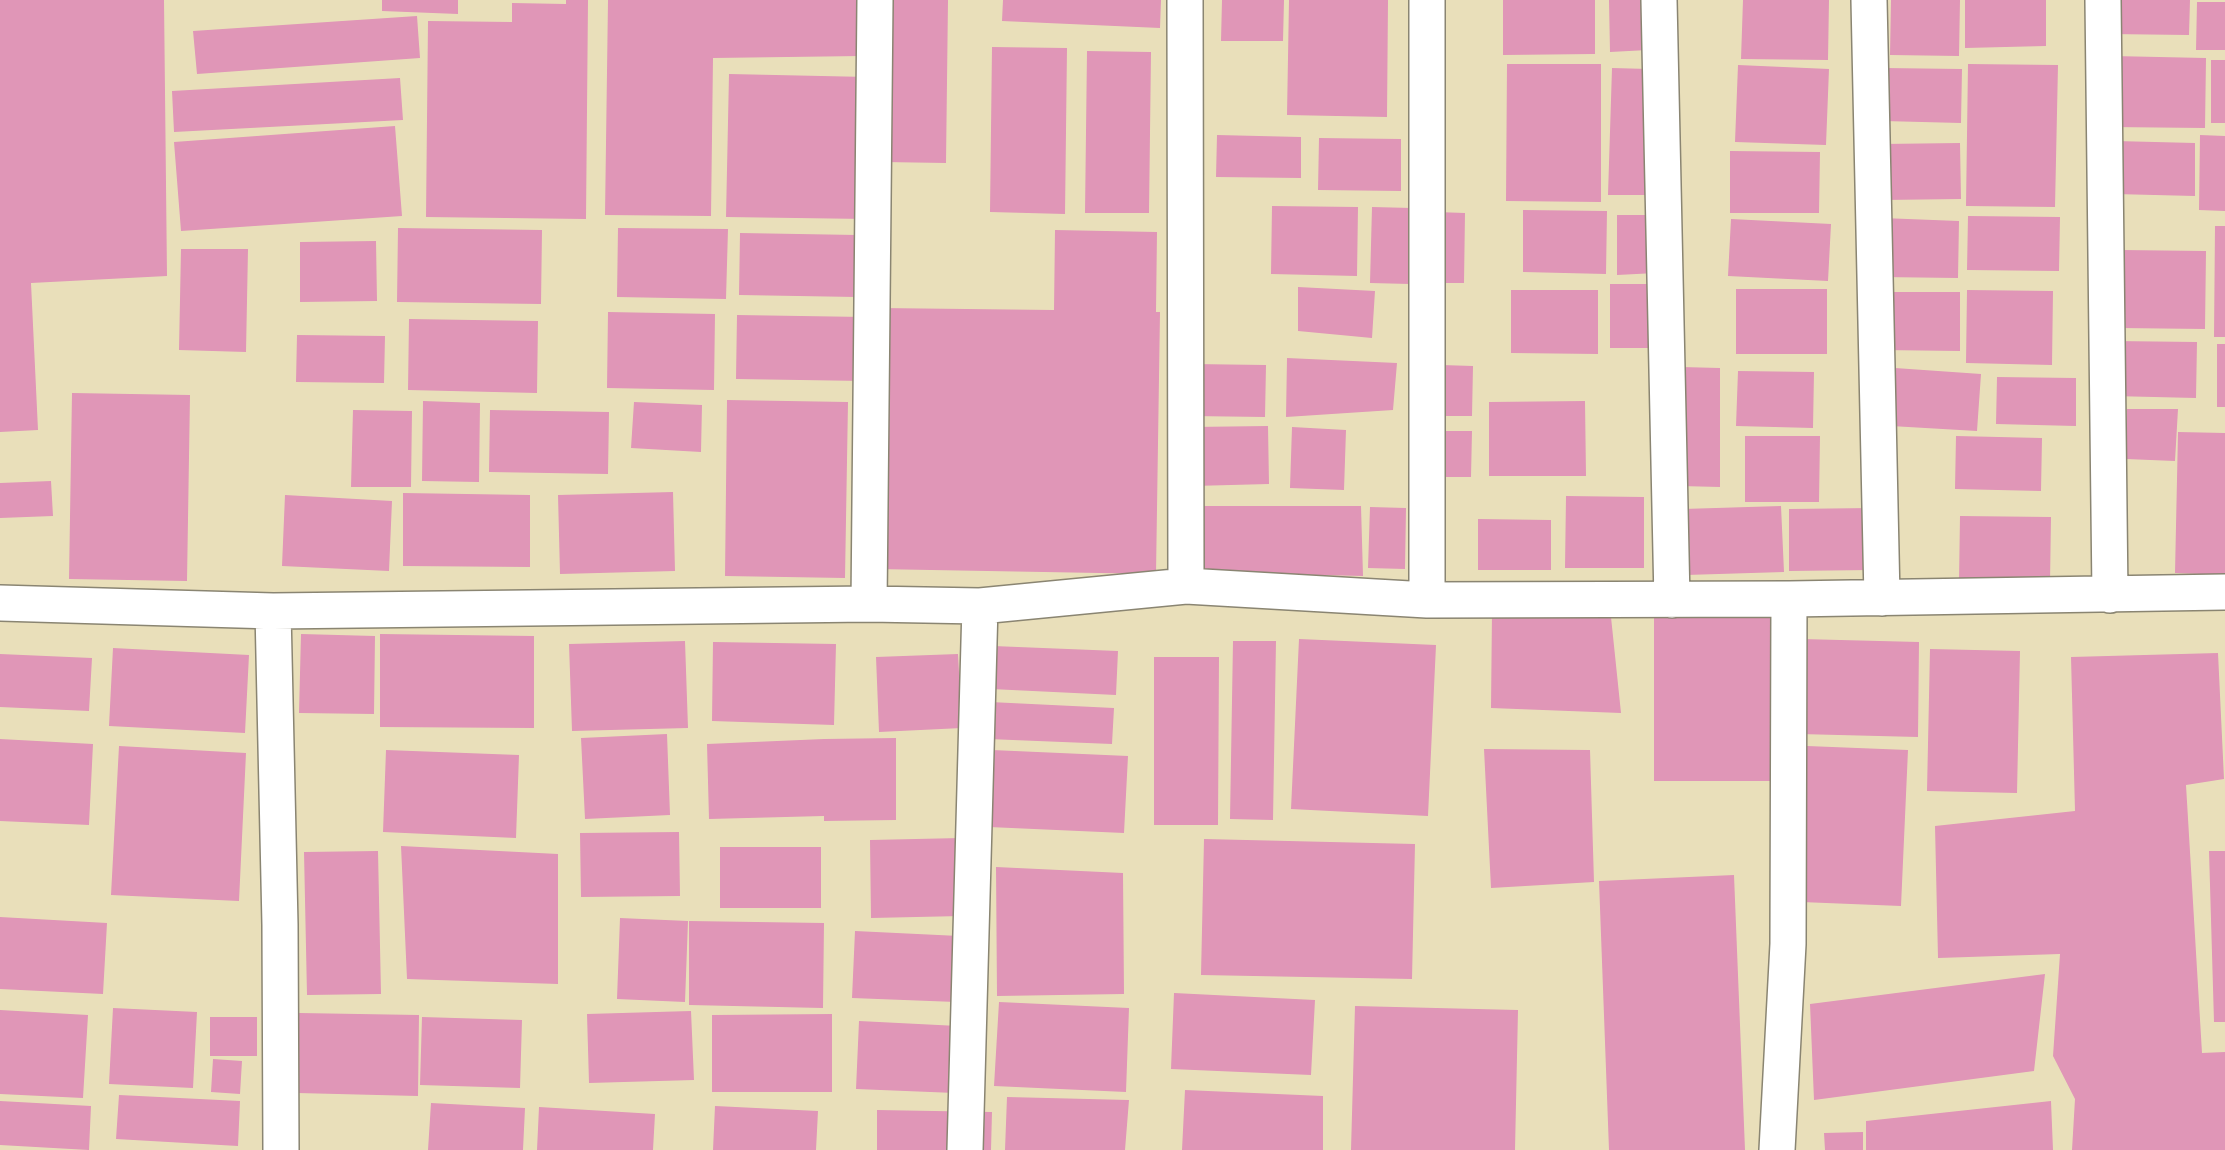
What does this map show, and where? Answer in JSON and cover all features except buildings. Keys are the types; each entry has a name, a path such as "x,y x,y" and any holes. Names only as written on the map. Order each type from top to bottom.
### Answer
{"street":[{"path":"869,604 875,0"},
{"path":"1185,0 1186,586"},
{"path":"1427,0 1427,600"},
{"path":"1659,0 1672,600"},
{"path":"1869,0 1882,598"},
{"path":"2103,0 2110,595"},
{"path":"0,603 273,611 869,604 980,606 1186,586 1427,600 1789,599 2225,592"},
{"path":"1777,1150 1788,944 1789,599"},
{"path":"965,1150 980,606"},
{"path":"273,611 280,925 281,1150"}]}
